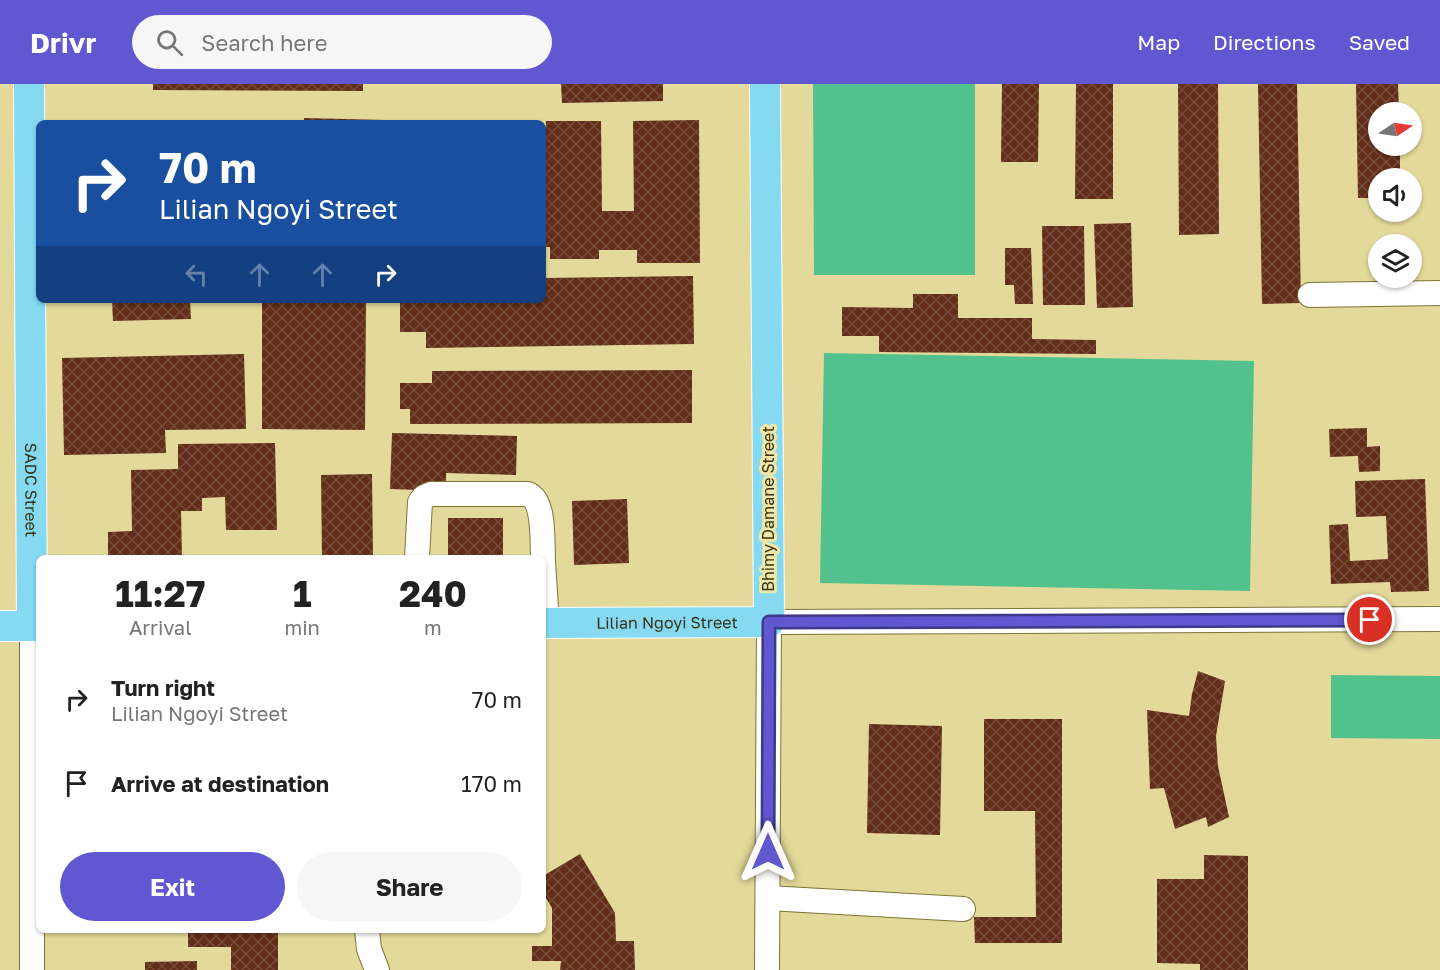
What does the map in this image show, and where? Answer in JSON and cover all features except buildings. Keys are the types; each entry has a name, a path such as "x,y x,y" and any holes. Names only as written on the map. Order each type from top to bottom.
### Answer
{"main road":[{"name":"SADC Street","path":"29,84 35,626"},
{"name":"Bhimy Damane Street","path":"765,84 769,622"},
{"name":"Lilian Ngoyi Street","path":"546,623 769,622"},
{"path":"0,626 35,626"}],"street":[{"path":"1310,294 1440,293"},
{"path":"417,555 420,502 431,494 528,494 533,496 539,506 543,555"},
{"name":"Lilian Ngoyi Street","path":"769,622 1440,619"},
{"name":"Bhimy Damane Street","path":"767,970 769,622"},
{"name":"SADC Street","path":"32,970 35,626"},
{"path":"768,898 963,909"},
{"path":"367,933 369,949 377,970"}],"green space":[{"path":"813,84 975,84 975,275 814,275"},
{"path":"824,353 1254,361 1250,591 820,583"},
{"path":"1331,675 1440,676 1440,739 1331,738"}],"route":[{"path":"768,852 769,622 1370,620"}]}
